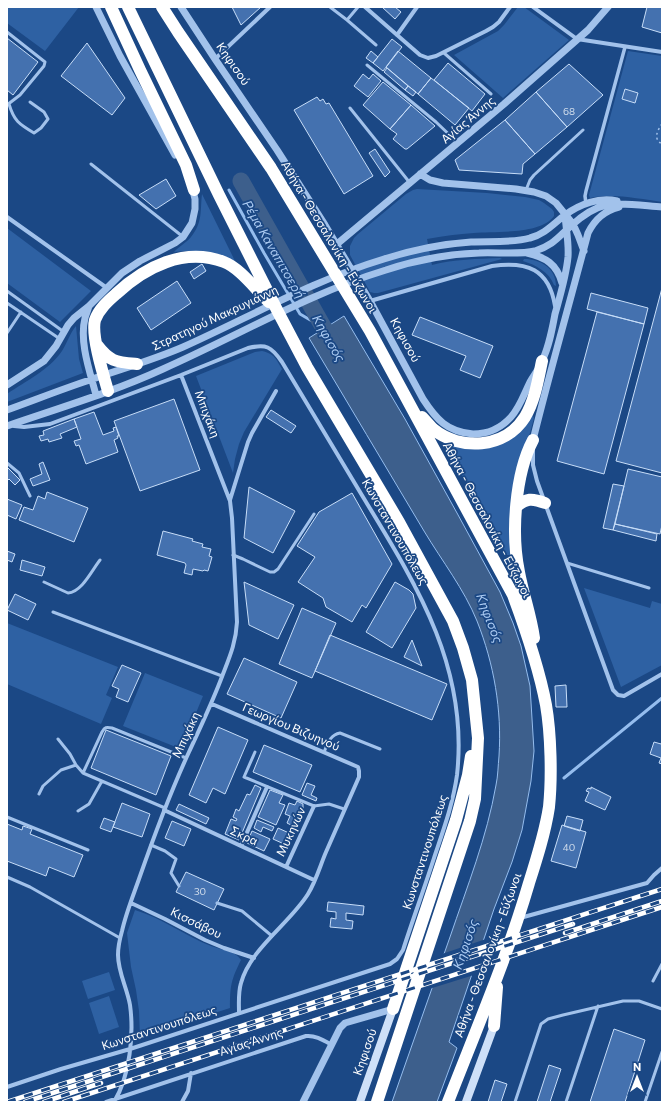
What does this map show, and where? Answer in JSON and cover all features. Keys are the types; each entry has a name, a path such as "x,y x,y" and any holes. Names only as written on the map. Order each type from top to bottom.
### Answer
{"highway":[{"path":"111,7 186,165 194,190"},
{"path":"128,7 276,310 307,367 399,522 453,621 463,648 472,680 478,738 475,799 470,821 377,1102"},
{"name":"Αθήνα - Θεσσαλονίκη - Εύζωνοι","path":"162,7 271,168 370,331 513,595 536,666 546,705 549,730 549,807 544,835 519,918 448,1102"},
{"path":"108,391 98,378 96,344 94,336 95,320 102,307 125,286 136,277 156,266 173,260 189,257 203,257 218,260 228,264 241,274 276,310"},
{"path":"96,344 101,351 113,360 137,364"},
{"path":"409,403 432,428 449,438 462,443 470,444 498,440 521,423 526,416 535,393 542,361"},
{"path":"533,440 523,469 516,507 515,546 517,564 532,625 536,666"},
{"path":"516,507 528,499 538,500 544,503"},
{"path":"392,1009 456,820 468,775 472,750 478,738"},
{"path":"494,1026 498,974"}],"main road":[{"name":"Κηφισού","path":"360,1102 392,1009"},
{"path":"466,1102 494,1026"}],"street":[{"path":"7,385 44,361 51,354 74,318 89,306 116,278 130,267 170,246 183,237 192,223 196,202 194,190 115,46 96,7"},
{"name":"Κηφισού","path":"181,7 277,150 337,244 370,301 423,399 442,423 456,430 468,433 484,433 504,424 516,410 542,361 563,285 568,258 565,215"},
{"path":"215,59 270,7"},
{"path":"365,7 424,57 432,57 444,53 493,27 510,7"},
{"path":"397,35 417,7"},
{"path":"533,7 577,39 662,52"},
{"name":"Αγίας Άννης","path":"337,244 504,104 588,30 608,7"},
{"path":"586,204 586,191 625,47"},
{"path":"420,174 430,180 443,183 526,190 552,199 573,224 584,251"},
{"name":"Στρατηγού Μακρυγιάννη","path":"7,410 183,347 293,294 328,279 385,259 444,245 527,239 541,234 551,228 565,215 577,208 599,200 615,200 633,205"},
{"name":"Στρατηγού Μακρυγιάννη","path":"8,426 160,371 278,313 332,289 388,269 445,255 524,253 540,249 554,242 586,213 608,205 633,205"},
{"path":"662,207 633,205 612,209 598,219 588,233 548,379 533,440 532,458 534,472 544,503 615,692 624,696 662,674"},
{"path":"7,217 107,288"},
{"path":"524,253 538,256 553,265 561,277 563,285"},
{"path":"370,301 492,266 515,264 534,270 543,276 551,289 556,311"},
{"path":"89,306 85,317 84,335 87,362 98,378 96,395"},
{"name":"Κωνσταντινουπόλεως","path":"7,1087 61,1069 130,1049 390,964 399,958 448,816 457,774 458,753 455,699 445,657 421,597 386,534 275,352 270,348 258,346 248,348 50,424 24,427 8,426"},
{"name":"Μπιχάκη","path":"115,1100 126,1071 130,1049 131,1014 118,954 120,938 151,845 186,758 212,704 235,642 237,622 230,501 181,375"},
{"path":"230,501 248,442 276,391"},
{"name":"Γεωργίου Βιζυηνού","path":"212,704 358,767 359,777 344,809"},
{"path":"241,846 267,787"},
{"name":"Μυκηνών","path":"286,867 314,806"},
{"name":"Σκρα","path":"165,809 314,880"},
{"path":"239,1013 240,983 247,968 308,894 344,809"},
{"path":"519,918 647,883 662,868"},
{"name":"Κισσάβου","path":"131,904 205,940 254,958"},
{"path":"303,1102 340,1028 345,1024 392,1009"},
{"name":"Αγίας Άννης","path":"106,1102 190,1073 306,1036 316,1037 332,1045"},
{"path":"182,1102 188,1091 190,1073"}],"lane":[{"path":"330,7 376,45"},
{"path":"347,20 358,7"},
{"path":"7,32 45,62 44,66 20,95 8,105 16,121 34,133 41,128 48,119 44,112 30,102"},
{"path":"444,53 491,94"},
{"path":"367,65 436,122 458,143"},
{"path":"350,108 410,183"},
{"path":"526,190 534,175 583,130"},
{"path":"91,164 183,237"},
{"path":"7,291 64,332"},
{"path":"7,302 60,339"},
{"path":"7,333 21,312"},
{"path":"7,463 19,473 30,496"},
{"path":"233,555 270,572 274,572 278,569 314,514"},
{"path":"44,582 68,593 72,592 80,588 100,560"},
{"path":"566,563 649,588"},
{"path":"53,612 222,676"},
{"path":"83,773 104,728 107,727 186,758"},
{"path":"324,752 330,738 340,732 380,749"},
{"path":"58,739 83,773 165,809"},
{"path":"255,752 244,777 314,806 329,804 344,809"},
{"path":"39,794 43,786 61,770 76,765"},
{"path":"78,811 89,804 102,781"},
{"path":"7,817 88,850"},
{"path":"151,845 165,851 176,859 171,873 179,886"},
{"path":"7,877 30,887 98,924 120,938"},
{"path":"217,904 242,911 272,936"},
{"path":"653,981 662,964"},
{"path":"515,1102 541,1024 548,1019 623,1001 634,1001 662,1009"},
{"path":"566,1102 598,1006"},
{"path":"645,1102 662,1052"}],"path":[{"path":"662,124 656,136 658,142 662,144"}],"shaded area":[{"path":"7,7 79,7 45,51 7,23"},
{"path":"518,7 524,7 569,40 503,98 454,55 498,31"},
{"path":"628,51 662,56 662,202 617,196 590,198 589,195"},
{"path":"417,189 525,197 539,200 544,203 552,209 554,216 548,222 539,226 517,231 483,232 427,239 432,265 466,260 502,259 378,293 370,292 350,255 350,246 358,234 406,194"},
{"path":"202,194 235,262 204,253 184,251 174,252 191,237 198,226"},
{"path":"7,228 91,291 60,322 7,283"},
{"path":"524,259 530,259 546,266 553,274 556,286 549,276 537,267 523,261"},
{"path":"76,326 79,359 83,373 7,402 7,394 37,375 57,358"},
{"path":"262,351 272,355 282,369 244,432 239,444 233,473 196,376 255,352"},
{"path":"532,415 534,418 528,440 510,529 510,555 507,555 443,442 472,447"},
{"path":"584,588 650,608 652,601 662,604 662,665 621,687"},
{"path":"7,623 118,667 106,695 112,698 101,724 7,684"},
{"path":"145,673 203,696 181,749 123,726"},
{"path":"135,910 145,913 201,942 232,952 241,960 232,983 230,1008 140,1037 139,1011 131,967 127,933"},
{"path":"109,972 115,990 88,999 82,981"},
{"path":"109,996 119,1027 99,1034 89,1003"}],"water":[{"path":"344,316 405,419 500,592 521,646 530,686 534,751 531,781 522,830 449,1042 457,1048 437,1102 392,1102 470,881 487,824 498,775 500,739 496,687 483,637 472,609 309,338"}],"pier":[{"path":"486,939 474,975 429,989 442,954"}],"building":[{"path":"232,7 261,7 241,25"},
{"path":"382,7 395,7 401,12 395,19"},
{"path":"647,7 662,7 662,33 642,27"},
{"path":"7,38 38,62 13,95 7,90"},
{"path":"392,39 402,47 383,71 373,63"},
{"path":"87,43 125,98 112,115 61,76"},
{"path":"371,51 378,57 373,63 366,58"},
{"path":"398,51 431,78 418,94 386,67"},
{"path":"448,63 485,94 472,111 434,80"},
{"path":"569,64 603,95 567,127 536,92"},
{"path":"387,68 408,86 405,90 384,72"},
{"path":"363,74 369,79 373,74 381,81 368,97 354,86"},
{"path":"431,78 469,108 455,125 418,94"},
{"path":"383,82 411,105 390,129 363,105"},
{"path":"408,86 416,92 413,96 405,90"},
{"path":"625,89 638,93 635,103 622,99"},
{"path":"536,92 567,127 535,154 505,120"},
{"path":"317,97 320,101 323,99 326,104 329,103 373,176 344,194 294,110"},
{"path":"411,105 435,126 407,149 405,149 393,139 397,134 390,129"},
{"path":"505,120 535,154 523,164 522,174 459,170 455,160"},
{"path":"375,149 390,172 385,177 369,153"},
{"path":"166,179 176,196 156,209 139,195"},
{"path":"202,264 206,271 194,279 190,272"},
{"path":"177,281 191,303 151,330 137,308"},
{"path":"662,288 662,473 616,461"},
{"path":"591,293 648,308 644,324 587,309"},
{"path":"597,312 644,324 604,474 557,461"},
{"path":"420,317 493,346 480,378 460,370 466,356 412,335"},
{"path":"174,399 200,470 140,491 114,421"},
{"path":"271,410 296,426 291,433 266,417"},
{"path":"94,412 103,435 114,431 113,428 116,427 119,436 117,436 118,438 114,440 118,452 86,464 79,445 76,446 74,441 81,439 74,419"},
{"path":"74,419 77,427 60,434 62,438 49,442 48,439 41,441 39,436 44,435 43,431"},
{"path":"43,462 50,480 33,486 30,479 42,474 39,464"},
{"path":"7,467 20,480 15,485 7,479"},
{"path":"628,469 662,477 662,525 660,534 615,524"},
{"path":"613,484 624,486 613,530 603,528"},
{"path":"249,487 295,511 273,553 244,538"},
{"path":"47,492 88,508 74,542 19,520 24,507 33,510 38,496 45,499"},
{"path":"352,493 392,564 366,608 362,605 352,622 326,607 323,598 298,582 315,557 297,546 319,512"},
{"path":"7,499 22,505 16,519 7,515"},
{"path":"615,524 657,534 656,541 613,530"},
{"path":"163,531 193,539 192,541 203,544 202,547 211,549 209,556 212,557 208,571 193,569 192,575 184,573 185,563 157,555"},
{"path":"7,551 15,554 12,562 7,560"},
{"path":"22,560 45,567 42,576 20,570"},
{"path":"244,582 294,605 278,639 249,625"},
{"path":"395,582 413,594 416,608 392,648 366,632"},
{"path":"15,594 36,604 28,620 7,610"},
{"path":"302,608 336,623 312,678 279,664"},
{"path":"330,635 447,684 432,720 315,671"},
{"path":"412,640 422,666 404,657"},
{"path":"244,658 297,682 281,718 227,694"},
{"path":"122,665 141,673 128,702 116,697 119,689 112,686"},
{"path":"566,685 567,707 556,707 555,686"},
{"path":"218,727 248,740 225,794 213,788 206,803 189,795"},
{"path":"106,730 171,756 156,795 91,768"},
{"path":"654,742 661,744 662,742 662,764 659,763 661,758 650,754"},
{"path":"264,745 312,765 300,792 253,772"},
{"path":"307,783 315,786 311,795 317,798 316,801 302,795"},
{"path":"255,785 261,788 239,840 225,834 231,819 236,821 237,819 233,817 236,809 239,811 247,794 250,795"},
{"path":"591,787 611,797 605,810 585,801 589,792 586,791 588,788 591,789"},
{"path":"270,790 283,795 279,803 285,805 276,825 258,817"},
{"path":"297,801 303,804 303,808 295,827 287,823 290,816 285,814 289,803 295,805"},
{"path":"122,803 150,814 142,837 113,827"},
{"path":"179,804 209,818 206,824 176,810"},
{"path":"567,816 583,820 580,831 564,826"},
{"path":"104,818 115,822 111,832 100,828"},
{"path":"257,820 274,827 272,831 263,827 261,832 254,828"},
{"path":"172,821 191,829 184,846 165,838"},
{"path":"7,824 22,830 23,826 32,829 30,834 83,855 74,877 49,867 46,876 7,861"},
{"path":"562,825 586,832 576,868 551,861"},
{"path":"278,828 289,833 284,844 273,839"},
{"path":"252,831 270,839 264,851 247,843"},
{"path":"186,872 224,889 214,910 176,892"},
{"path":"328,902 364,906 363,915 346,913 346,920 353,921 352,929 330,927 331,918 336,919 336,912 327,911"},
{"path":"614,1029 645,1040 625,1102 590,1102"},
{"path":"549,1065 561,1069 550,1102 537,1102"},
{"path":"495,1080 507,1084 501,1102 488,1102"}],"waterway":[{"name":"Κηφισός","path":"241,181 335,348"},
{"name":"Ρέμα Καναπιτσερή","path":"229,190 300,314 324,328"},
{"path":"564,778 662,698"}],"railway":[{"path":"7,1102 662,889"},
{"path":"565,933 662,901"},
{"path":"64,1102 662,907"},
{"path":"25,1102 573,924"},
{"path":"44,1102 101,1083"}]}
